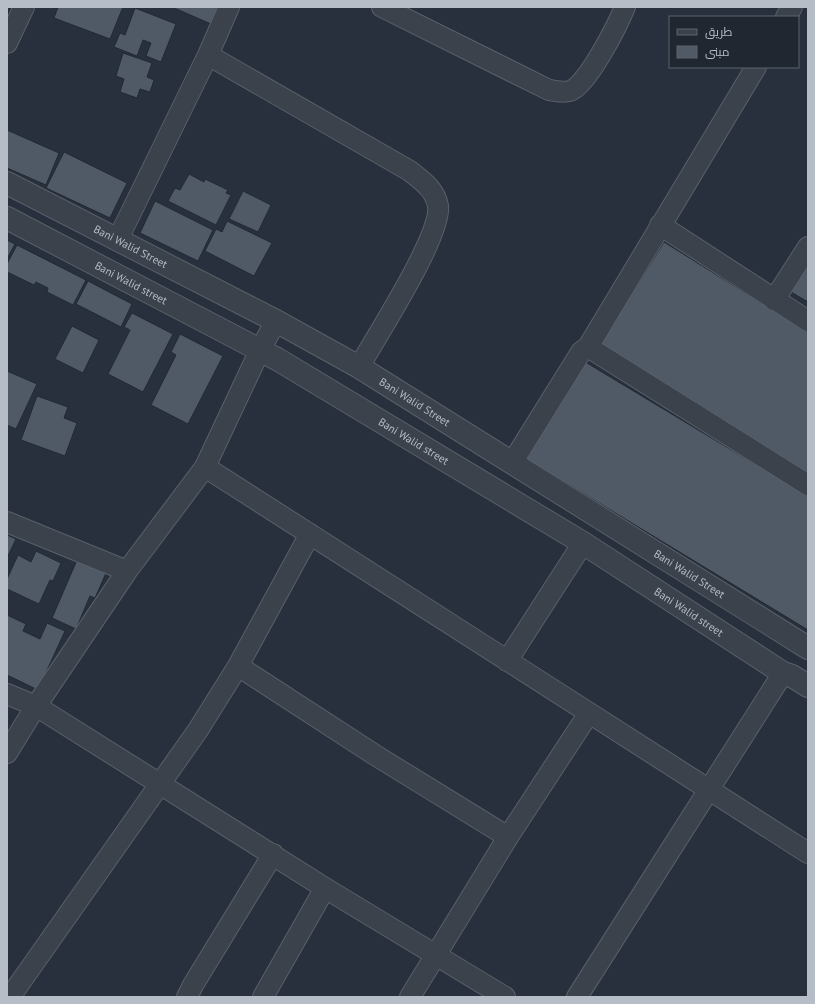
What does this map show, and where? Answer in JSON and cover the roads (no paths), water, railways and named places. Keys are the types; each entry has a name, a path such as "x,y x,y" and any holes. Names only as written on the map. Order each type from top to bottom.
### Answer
{"street":[{"path":"7,43 24,7"},
{"path":"118,240 208,55 229,7"},
{"path":"382,7 549,90 561,92 571,91 581,84 612,35 625,7"},
{"path":"787,16 792,7"},
{"path":"208,55 410,171 434,192 438,207 435,227 424,252 359,367"},
{"path":"512,463 581,352 588,347 755,68"},
{"name":"Bani Walid Street","path":"7,183 276,321 359,367 808,648"},
{"name":"Bani Walid street","path":"7,218 277,358 583,543 783,673 792,676 808,686"},
{"path":"660,225 808,321"},
{"path":"774,300 808,247"},
{"path":"7,754 36,706 126,571 205,467 260,350 276,321"},
{"path":"588,347 808,485"},
{"path":"205,467 808,853"},
{"path":"7,522 126,571"},
{"path":"10,997 198,730 238,666 310,534"},
{"path":"507,660 583,543"},
{"path":"238,666 382,759 508,837"},
{"path":"578,997 783,673"},
{"path":"7,694 36,706 325,888 505,997"},
{"path":"410,997 508,837 589,713"},
{"path":"187,997 192,985 273,854"},
{"path":"263,997 325,888"}]}
